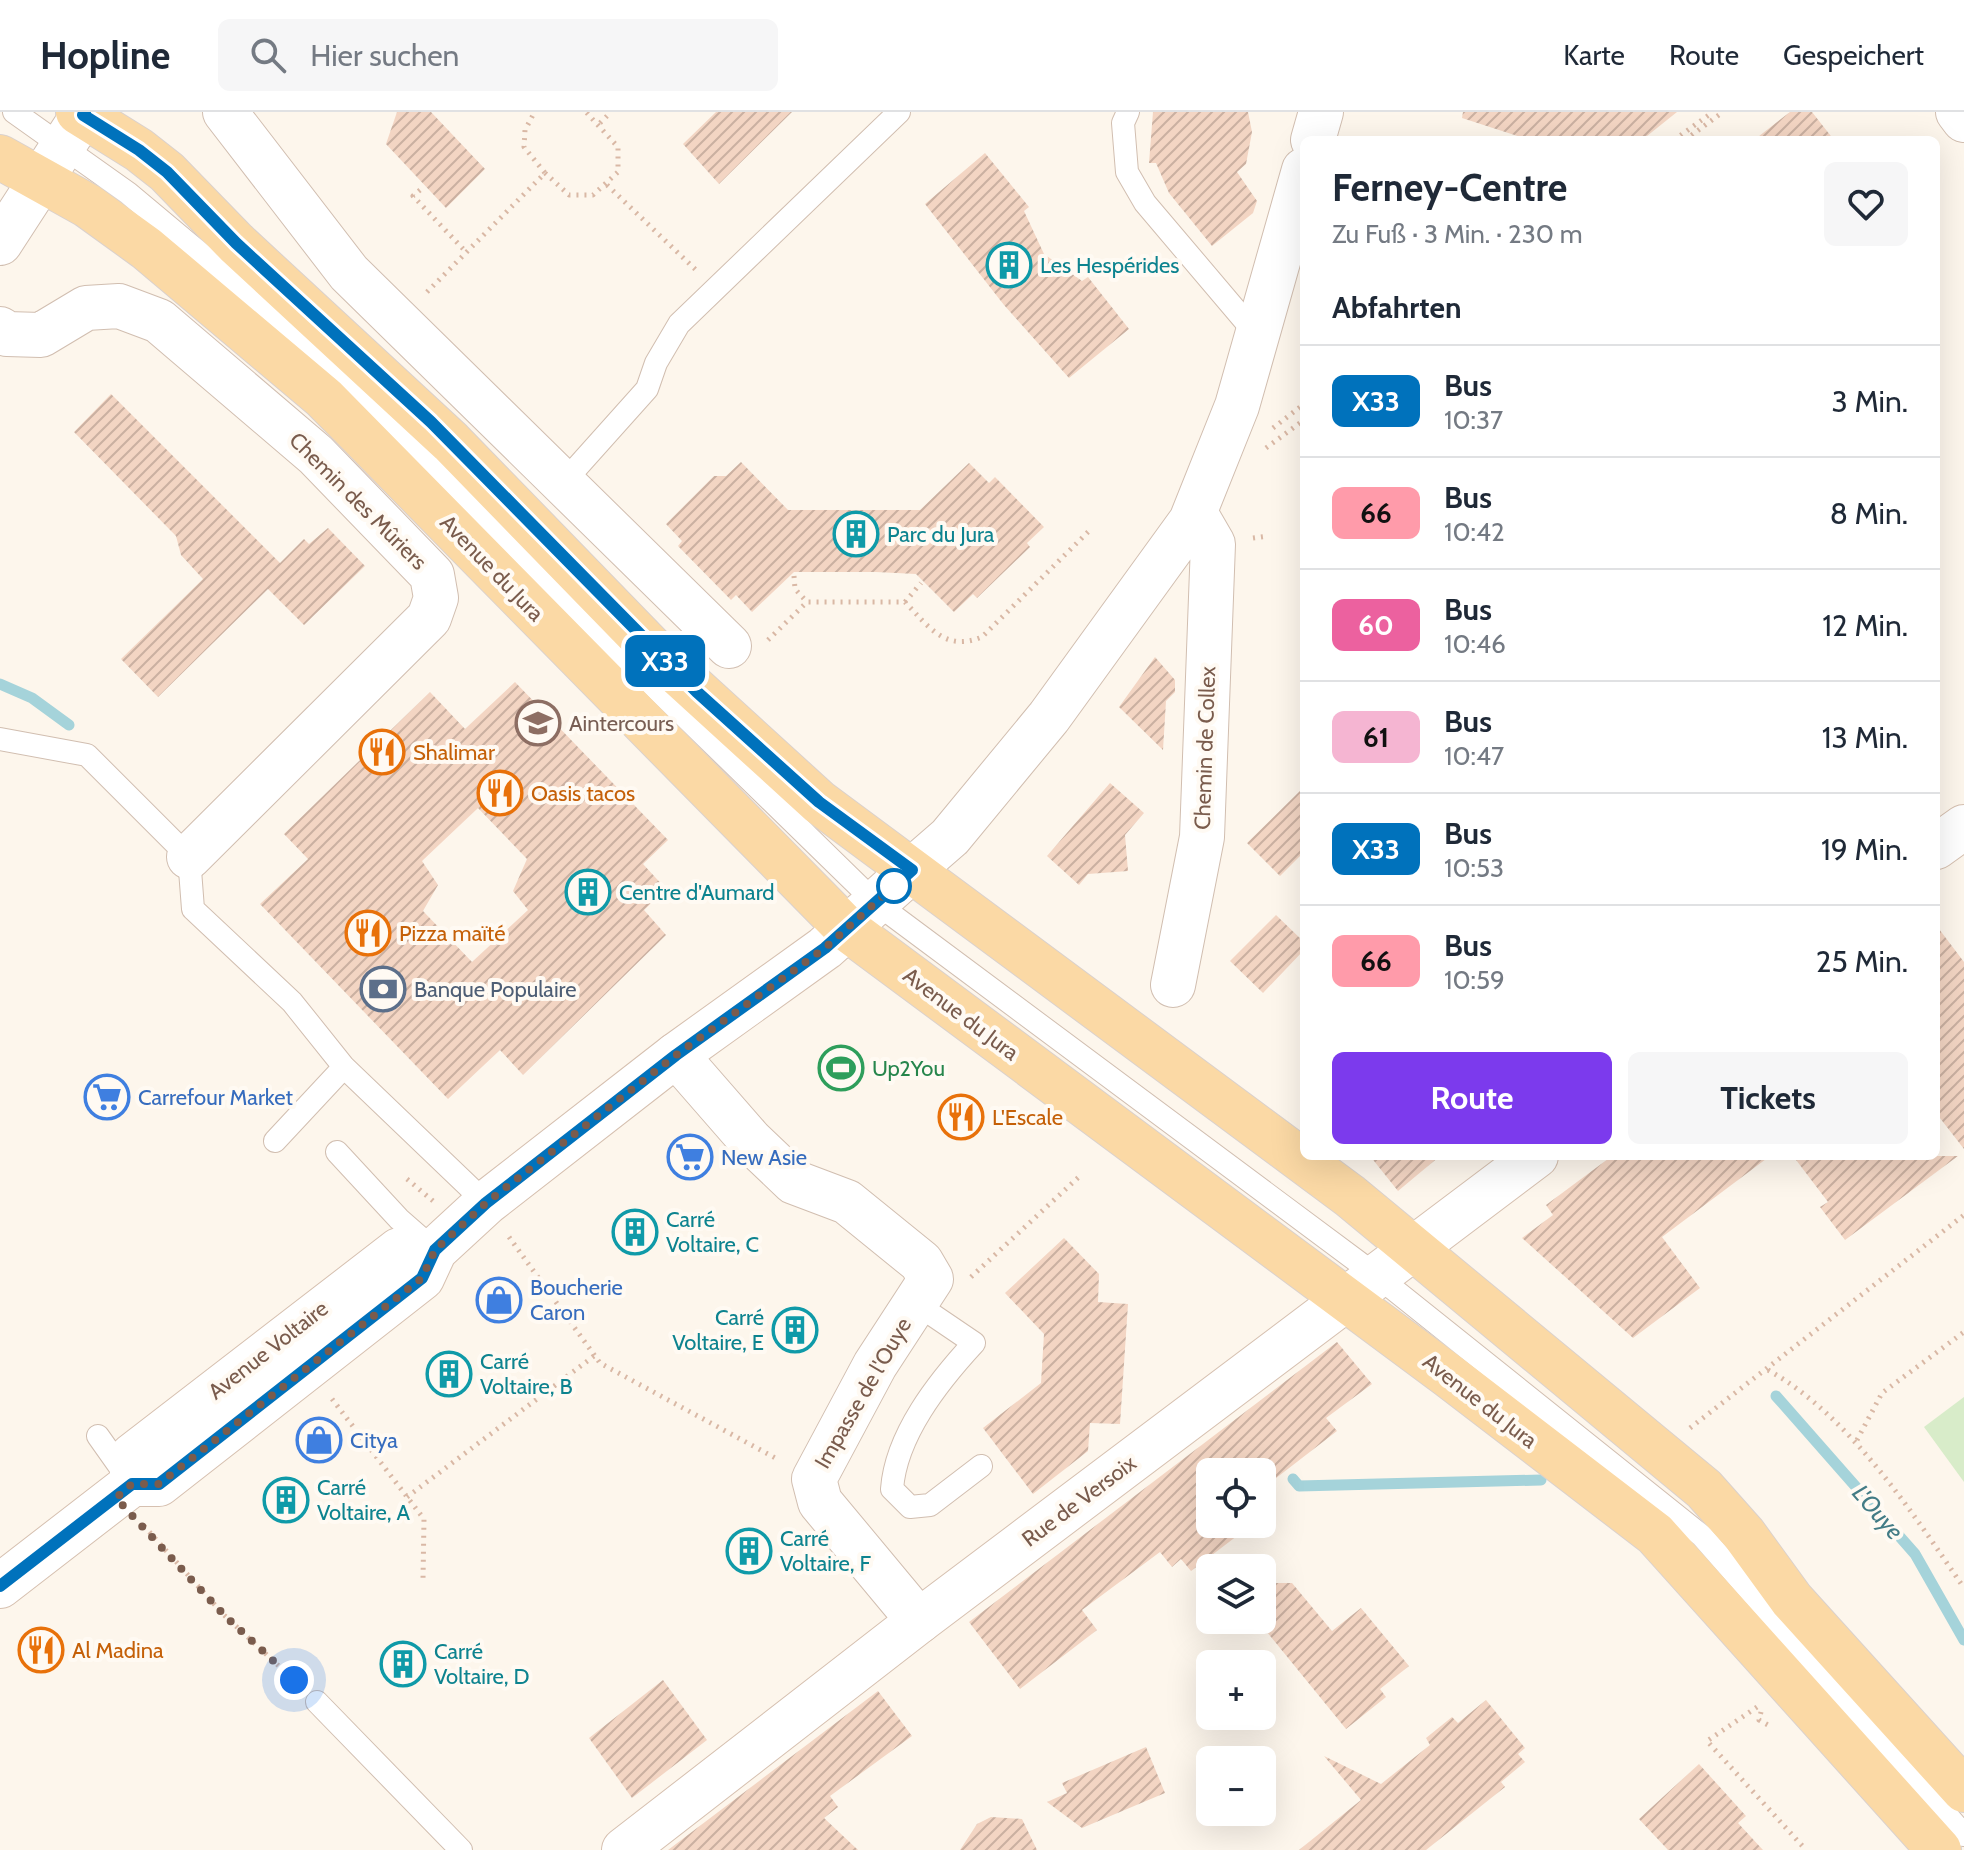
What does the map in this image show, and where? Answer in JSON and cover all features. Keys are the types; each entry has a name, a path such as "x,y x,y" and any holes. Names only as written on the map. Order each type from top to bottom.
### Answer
{"main road":[{"name":"Avenue du Jura","path":"0,157 70,133 139,150 167,172 236,243 431,422 697,692 819,802 1300,1159"},
{"name":"Avenue du Jura","path":"70,133 88,206 146,248 324,398 861,916 1361,1288 1655,1534 1939,1850"},
{"name":"Avenue du Jura","path":"1302,1160 1350,1196 1704,1489 1744,1534 1792,1600 1964,1790"}],"street":[{"path":"225,112 349,273 729,646"},
{"path":"1314,136 1321,112"},
{"path":"1958,112 1964,120"},
{"path":"0,243 70,133"},
{"path":"912,870 950,837 1049,717 1144,591 1195,513 1237,406 1300,184"},
{"name":"Chemin des Mûriers","path":"0,329 7,334 41,335 86,308 119,306 159,321 316,455 432,575 436,598 429,618 189,857"},
{"name":"Chemin de Collex","path":"1173,985 1202,837 1213,544 1195,513"},
{"name":"Avenue Voltaire","path":"124,1491 132,1456 399,1250 435,1250 497,1220 676,1055 861,916 912,870"},
{"path":"676,1055 751,1141 794,1182 847,1202 921,1262 923,1291"},
{"name":"Rue de Versoix","path":"624,1850 919,1621 1531,1160"},
{"name":"Avenue Voltaire","path":"0,1586 124,1491 159,1484 422,1278 435,1250"},
{"name":"Impasse de l'Ouye","path":"919,1621 820,1502 814,1479 875,1365 923,1291"}],"lane":[{"path":"14,112 70,133"},
{"path":"562,484 647,389 674,332 899,112"},
{"path":"1128,112 1123,123 1127,172 1145,203 1256,334"},
{"path":"0,739 87,755 189,857 193,909 292,1002 344,1067 497,1220"},
{"path":"275,1141 344,1067"},
{"path":"337,1152 399,1219 435,1250"},
{"path":"1361,1288 1702,1536 1964,1835"},
{"path":"923,1291 974,1343 942,1379 894,1462 892,1489 910,1507 930,1505 981,1466"},
{"path":"98,1436 124,1491"},
{"path":"317,1702 461,1850"}],"path":[{"path":"534,113 525,130 524,147 545,173 569,195 593,195 618,172 618,147 600,123 586,112"},
{"path":"600,123 611,112"},
{"path":"1680,136 1713,112"},
{"path":"1690,136 1723,112"},
{"path":"397,321 545,173"},
{"path":"607,185 715,289"},
{"path":"420,190 413,196 467,253"},
{"path":"729,646 749,658 807,602 905,602 938,637 968,643 982,637 1090,530"},
{"path":"794,576 795,589 807,602"},
{"path":"905,602 921,583"},
{"path":"923,1291 969,1279 1082,1174"},
{"path":"1679,1436 1964,1215"},
{"path":"497,1220 600,1363 814,1479"},
{"path":"1857,1440 1882,1393 1964,1332"},
{"path":"407,1497 594,1356"},
{"path":"308,1367 424,1519 423,1579"},
{"path":"1768,1370 1792,1383 1857,1440 1964,1588"},
{"path":"124,1491 224,1615 317,1702"},
{"path":"1762,1704 1707,1741 1806,1850"}],"green space":[{"path":"1964,1397 1964,1482 1924,1427"}],"building":[{"path":"397,112 431,112 485,169 446,208 386,144"},
{"path":"716,112 792,112 719,184 683,144"},
{"path":"1153,112 1248,112 1252,132 1246,164 1237,172 1257,201 1253,213 1212,246 1169,193 1156,163 1149,163"},
{"path":"1463,112 1677,112 1647,136 1518,136 1462,118"},
{"path":"1790,112 1812,112 1831,136 1759,136"},
{"name":"Les Hespérides","path":"985,153 1029,207 1024,211 1044,254 1082,281 1088,277 1129,329 1069,378 1004,305 925,204"},
{"path":"111,394 280,563 304,539 309,544 328,528 365,566 304,625 268,589 158,697 121,659 203,579 181,555 176,536 74,432"},
{"name":"Parc du Jura","path":"741,462 788,510 920,510 969,463 989,483 995,477 1044,527 1027,543 1030,547 977,598 973,594 954,612 916,574 794,572 752,612 736,595 731,600 678,546 682,541 666,524 714,476 726,476"},
{"path":"1155,657 1175,680 1175,692 1166,701 1163,750 1119,707"},
{"name":"Centre d'Aumard","path":"515,682 668,840 643,864 666,889 644,910 666,935 523,1075 500,1050 448,1099 260,904 308,859 284,834 430,692 465,729","holes":["478,808 527,859 513,891 528,910 472,962 423,911 438,885 422,861"]},
{"path":"1110,783 1144,813 1125,835 1128,871 1088,874 1079,885 1047,856"},
{"path":"1300,791 1300,856 1280,876 1247,843"},
{"path":"1276,915 1300,938 1300,954 1263,993 1230,961"},
{"path":"1940,930 1964,962 1964,1149 1940,1118"},
{"path":"1940,1156 1958,1156 1845,1240 1820,1207 1828,1202 1796,1160 1940,1160"},
{"path":"1373,1160 1435,1160 1398,1191"},
{"path":"1607,1160 1765,1160 1662,1237 1700,1288 1633,1338 1522,1238 1553,1215 1546,1205"},
{"path":"1064,1238 1099,1274 1098,1302 1128,1304 1120,1424 1090,1423 1088,1451 1033,1494 983,1428 1041,1383 1044,1334 1005,1293"},
{"path":"1337,1342 1372,1384 1326,1418 1337,1431 1276,1478 1276,1458 1196,1458 1196,1538 1234,1538 1213,1554 1196,1554 1196,1567 1191,1571 1181,1559 1172,1567 1160,1552 1082,1610 1097,1630 1020,1689 969,1622"},
{"path":"1276,1583 1292,1583 1332,1631 1361,1608 1409,1666 1380,1689 1386,1697 1346,1729 1269,1634 1276,1634"},
{"path":"663,1680 707,1740 632,1798 589,1738"},
{"path":"878,1691 912,1736 830,1796 838,1807 824,1818 858,1850 668,1850"},
{"path":"1486,1700 1525,1748 1518,1754 1525,1762 1501,1782 1505,1787 1426,1850 1299,1850 1361,1800 1324,1756 1381,1784 1430,1745 1426,1738 1452,1717 1458,1723"},
{"path":"1146,1747 1165,1793 1082,1828 1047,1802 1067,1793 1062,1783"},
{"path":"1699,1764 1746,1816 1738,1823 1763,1850 1668,1850 1639,1819"},
{"path":"991,1817 1022,1819 1037,1850 960,1850 977,1824"}],"waterway":[{"name":"L'Ouye","path":"0,684 32,698 69,725"},
{"name":"L'Ouye","path":"1776,1396 1915,1554 1964,1640"},
{"name":"L'Ouye","path":"1293,1479 1299,1486 1541,1480"}],"bus line":[{"name":"X33","path":"0,1586 132,1484 159,1484 422,1278 435,1250 486,1203 676,1055 825,948 912,870 819,802 697,692 410,402 218,226 167,172 139,150 83,115 85,112"}],"place":[{"name":"Les Hespérides","path":"1009,265"},
{"name":"Parc du Jura","path":"856,534"},
{"name":"Aintercours","path":"538,723"},
{"name":"Shalimar","path":"382,752"},
{"name":"Oasis tacos","path":"500,793"},
{"name":"Centre d'Aumard","path":"588,892"},
{"name":"Pizza maïté","path":"368,933"},
{"name":"Banque Populaire","path":"383,989"},
{"name":"Up2You","path":"841,1068"},
{"name":"Carrefour Market","path":"107,1097"},
{"name":"L'Escale","path":"961,1117"},
{"name":"New Asie","path":"690,1157"},
{"name":"Carré Voltaire, C","path":"635,1232"},
{"name":"Boucherie Caron","path":"499,1300"},
{"name":"Carré Voltaire, E","path":"795,1330"},
{"name":"Carré Voltaire, B","path":"449,1374"},
{"name":"Citya","path":"319,1440"},
{"name":"Carré Voltaire, A","path":"286,1500"},
{"name":"Carré Voltaire, F","path":"749,1551"},
{"name":"Al Madina","path":"41,1650"},
{"name":"Carré Voltaire, D","path":"403,1664"}],"route":[{"path":"294,1680 224,1615 116,1498 132,1484 159,1484 422,1278 435,1250 486,1203 676,1055 825,948 894,886"}]}
